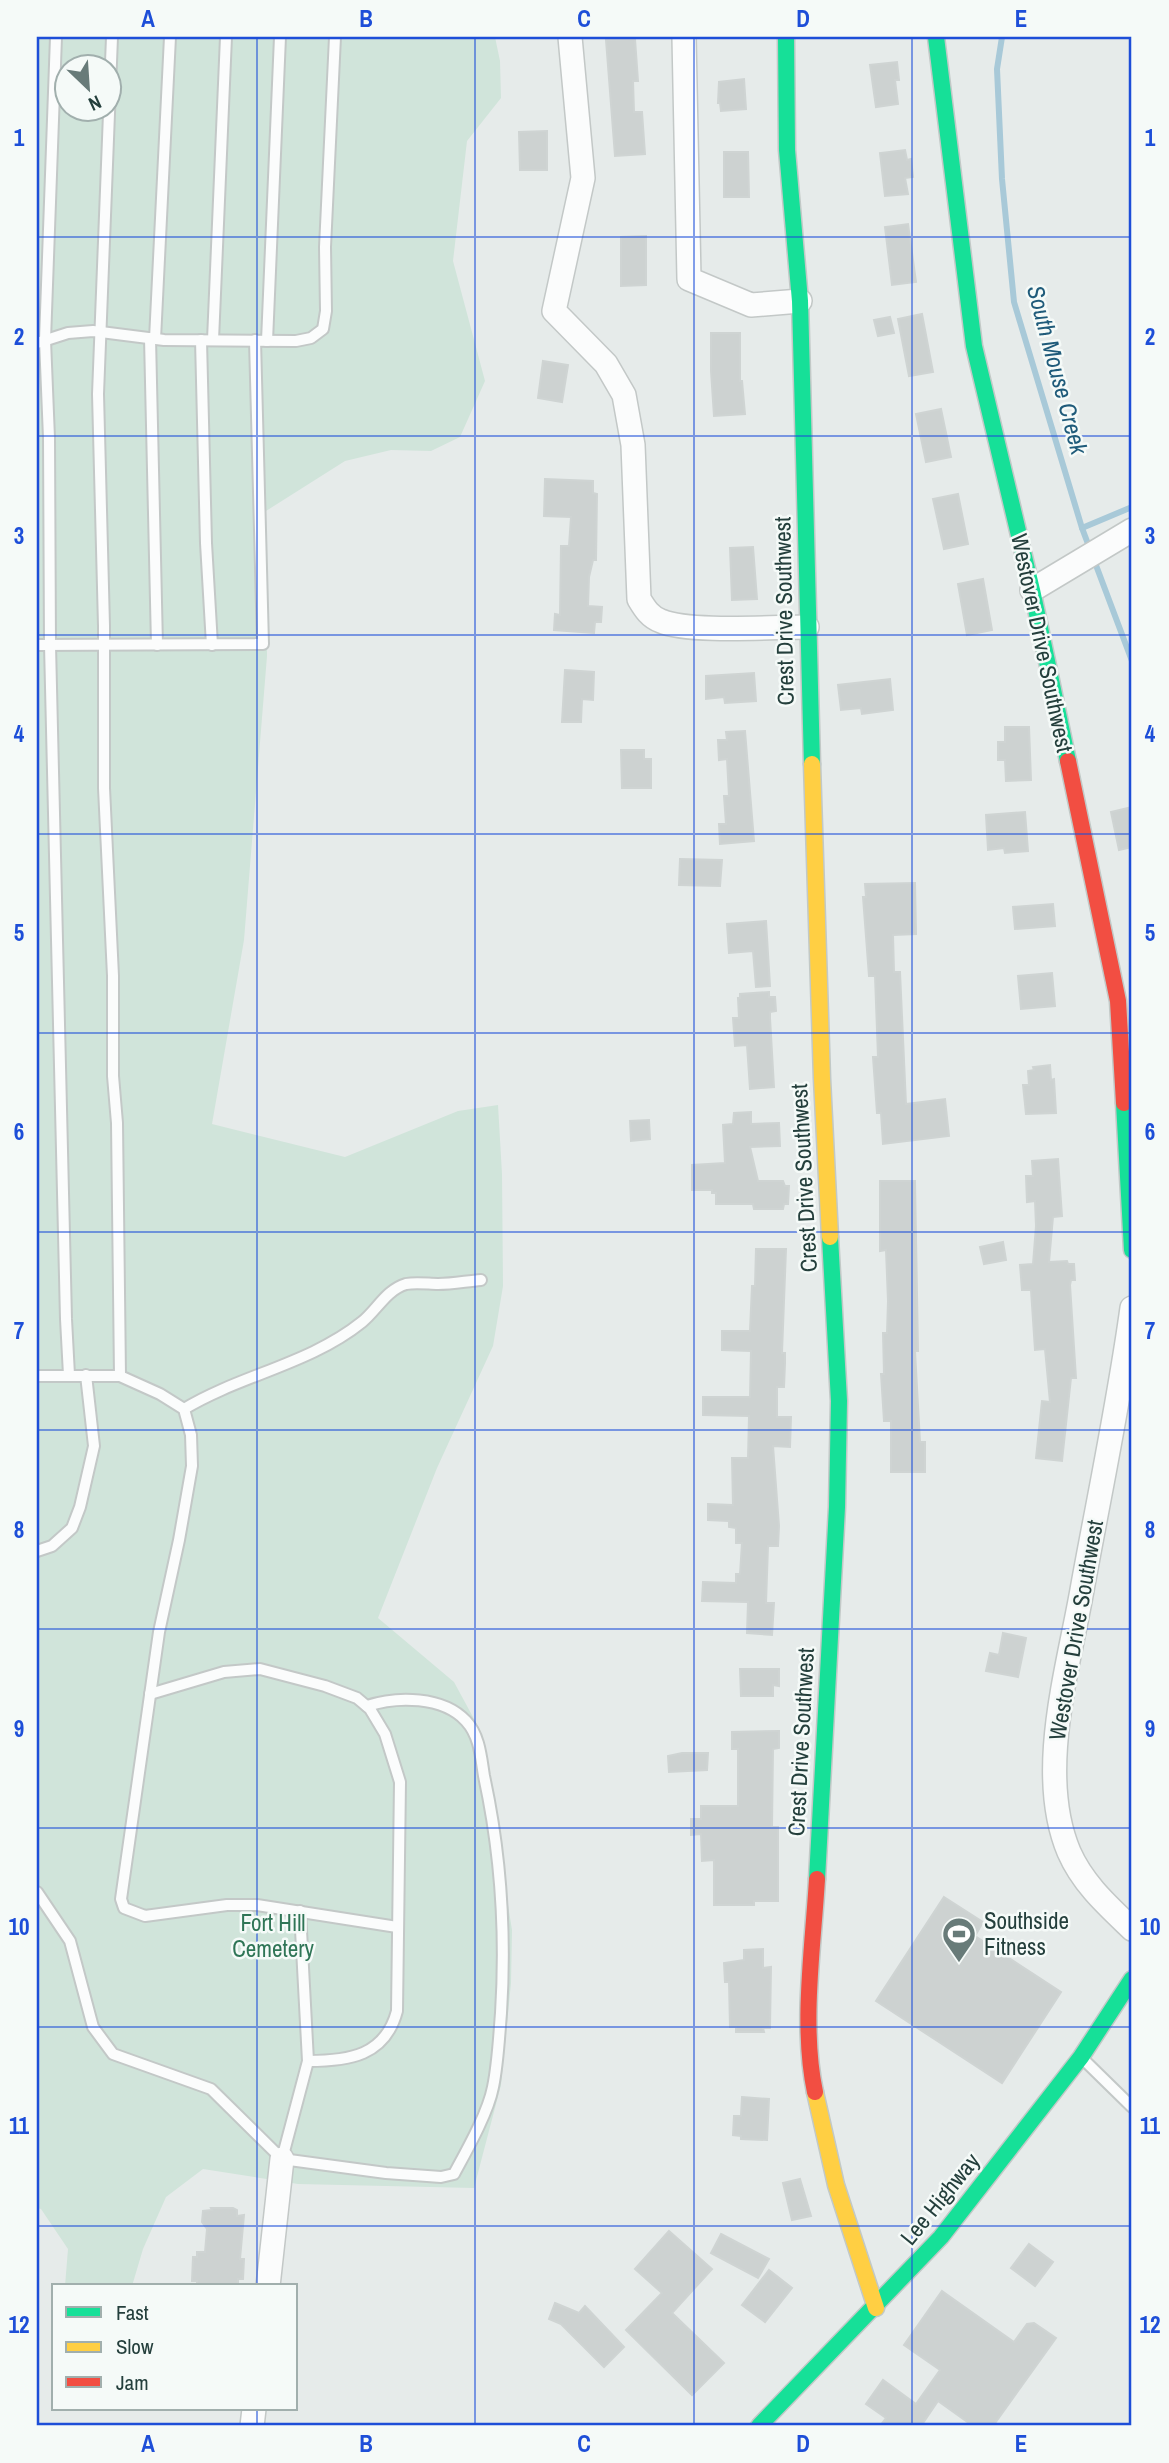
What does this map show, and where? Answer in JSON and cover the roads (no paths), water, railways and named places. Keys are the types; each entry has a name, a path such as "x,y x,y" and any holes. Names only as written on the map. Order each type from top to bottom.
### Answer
{"street":[{"path":"569,37 583,178 554,311 606,364 624,396 633,445 639,599 648,614 662,622 690,627 807,627"},
{"path":"684,37 689,279 751,304 800,302"},
{"name":"Crest Drive Southwest","path":"786,37 787,150 800,302 807,627 822,1080 839,1401 837,1507 809,2017 811,2073 836,2185 876,2308"},
{"name":"Westover Drive Southwest","path":"936,37 974,346 1032,590 1118,1001 1132,1250"},
{"path":"1032,590 1132,530"},
{"name":"Westover Drive Southwest","path":"1132,1308 1055,1740 1057,1808 1069,1852 1090,1889 1132,1929"},
{"name":"Lee Highway","path":"759,2426 876,2308 941,2237 1081,2057 1132,1979"},
{"path":"268,2284 282,2159"}],"lane":[{"path":"56,37 41,341 49,438 50,645 69,1375"},
{"path":"112,37 98,394 104,646 104,788 113,976 120,1376"},
{"path":"157,645 153,338 163,212 170,37"},
{"path":"212,645 206,543 207,340 226,37"},
{"path":"37,645 263,645 261,340 280,37"},
{"path":"41,341 68,333 100,332 153,338 296,341 311,338 323,329 326,311 325,235 334,37"},
{"path":"184,1409 209,1394 261,1375 317,1349 362,1322 388,1294 407,1284 481,1280"},
{"path":"37,1551 52,1546 72,1528 80,1507 94,1446 86,1375"},
{"path":"37,1376 120,1376 160,1394 184,1409 191,1435 192,1466 159,1632 135,1816 121,1899 124,1908 145,1916 227,1905 257,1905 397,1927"},
{"path":"150,1694 224,1672 260,1670 326,1686 356,1698 367,1706 385,1734 400,1782 398,1994 393,2028 367,2052 331,2061 308,2061"},
{"path":"37,1892 70,1941 93,2027 113,2054 211,2089 282,2159 386,2173 441,2177 454,2174 469,2147 493,2088 504,1961 495,1822 475,1734 466,1721 452,1709 422,1701 381,1702 367,1706"},
{"path":"282,2159 308,2061 300,1911"},
{"path":"1081,2057 1132,2107"}],"waterway":[{"name":"South Mouse Creek","path":"1002,37 997,69 1002,179 1014,302 1082,528 1132,661"},
{"path":"1082,528 1132,507"}],"place":[{"name":"Southside Fitness","path":"959,1964"}],"park label":[{"name":"Fort Hill Cemetery","path":"273,1936"}]}
